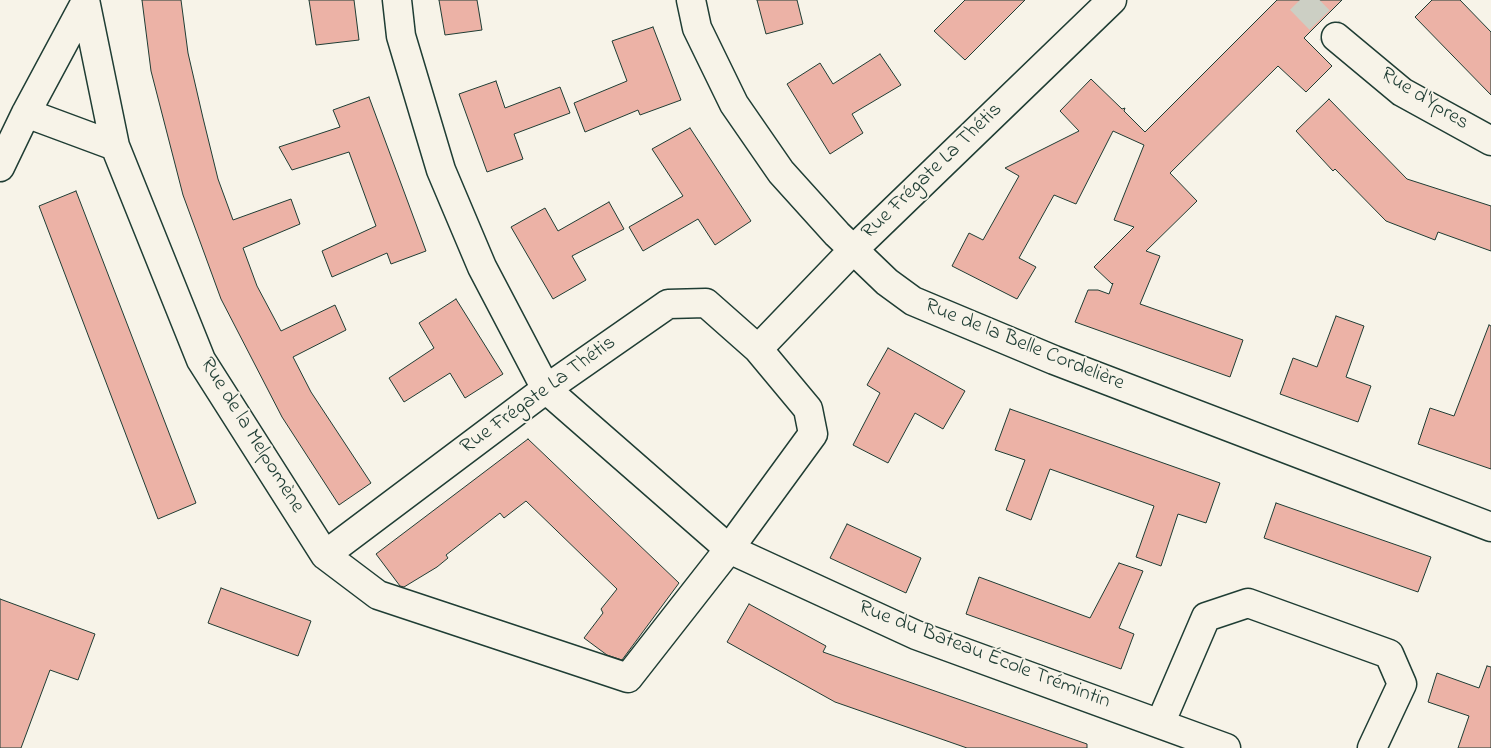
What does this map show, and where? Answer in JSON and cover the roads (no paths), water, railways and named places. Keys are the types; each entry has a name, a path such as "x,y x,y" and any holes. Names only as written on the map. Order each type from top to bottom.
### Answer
{"street":[{"name":"Rue du Bateau École Trémintin","path":"397,0 401,36 440,170 482,267 546,389 729,550 916,635 1226,748"},
{"name":"Rue de la Belle Cordelière","path":"691,0 697,28 734,104 781,172 887,282 913,300 1054,360 1491,527"},
{"name":"Rue Frégate La Thétis","path":"758,349 854,249 1112,0"},
{"path":"0,167 26,113 85,3"},
{"name":"Rue de la Melpomène","path":"85,3 115,146 201,360 325,555 378,595 628,678"},
{"name":"Rue d'Ypres","path":"1336,38 1402,92 1491,142"},
{"path":"26,113 115,146"},
{"name":"Rue Frégate La Thétis","path":"325,555 546,389 668,304 706,303 758,349 808,409 813,434 729,550 628,678"},
{"path":"1160,724 1206,617 1248,603 1389,654 1402,684 1372,748"}],"tunnel":[{"path":"1300,0 1336,37"}]}
